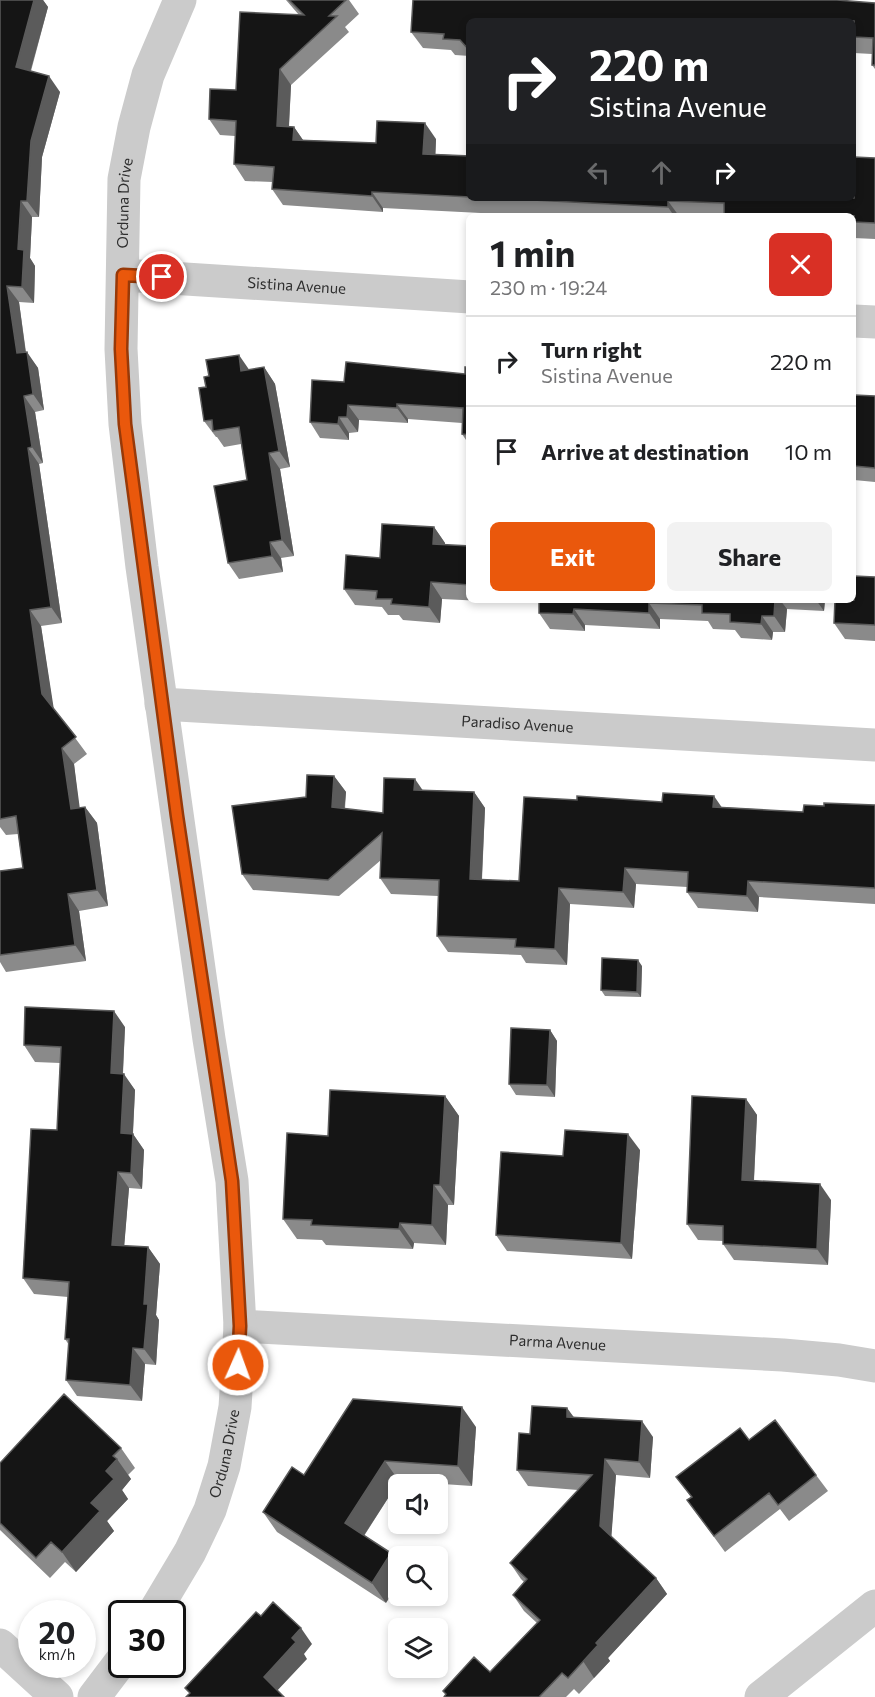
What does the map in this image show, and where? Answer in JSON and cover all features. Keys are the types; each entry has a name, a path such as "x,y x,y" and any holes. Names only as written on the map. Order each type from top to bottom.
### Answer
{"street":[{"name":"Orduna Drive","path":"161,1600 190,1552 210,1510 224,1466 235,1407 240,1326 232,1181 209,1039 161,704 125,424 121,349 124,180 134,127 148,75 180,0"},
{"name":"Sistina Avenue","path":"123,275 466,297"},
{"path":"856,321 875,322"},
{"name":"Paradiso Avenue","path":"161,704 875,745"},
{"name":"Parma Avenue","path":"240,1326 783,1355 875,1366"},
{"path":"761,1697 875,1606"},
{"path":"0,1645 57,1697"},
{"path":"94,1697 108,1678"}],"building":[{"path":"0,0 34,0 16,67 49,76 31,141 27,201 21,201 18,249 24,250 22,287 7,286 17,353 27,352 33,394 24,396 32,447 28,448 51,607 30,610 42,694 76,737 62,748 71,809 85,807 97,890 68,894 75,945 0,955 0,871 23,868 16,816 0,819"},
{"path":"289,0 346,0 329,16 337,16 280,69 277,126 294,127 293,140 376,143 377,121 425,123 423,154 466,156 466,197 372,192 372,196 272,189 274,167 234,164 236,121 209,119 210,89 236,90 240,12 304,15"},
{"path":"413,0 837,0 875,3 875,65 872,65 873,38 856,37 856,18 466,18 466,47 460,40 443,39 444,34 411,32"},
{"path":"856,157 875,158 875,223 856,222 856,213 724,213 724,203 668,201 856,201"},
{"path":"551,201 668,201 668,207"},
{"path":"239,355 241,371 264,367 279,451 269,453 282,540 270,542 272,556 228,563 214,486 247,480 239,427 213,431 212,420 204,421 199,388 206,387 204,377 209,376 206,360"},
{"path":"346,362 465,374 466,367 466,434 462,434 463,408 397,404 397,408 348,405 347,417 339,417 338,424 310,422 312,380 344,382"},
{"path":"856,395 875,396 875,468 856,466"},
{"path":"382,524 434,527 433,544 466,546 466,585 431,582 429,607 391,604 392,599 376,599 377,591 344,589 346,555 380,558"},
{"path":"856,576 875,577 875,625 834,623 835,603 856,603"},
{"path":"539,603 649,603 649,613 574,609 573,614 539,613"},
{"path":"649,603 775,603 774,616 762,616 761,624 730,622 730,614 702,613 702,605"},
{"path":"307,775 334,776 332,807 383,813 384,778 415,779 414,790 474,792 470,879 519,881 524,797 577,800 577,796 662,802 663,793 714,796 713,807 803,812 804,805 824,806 824,803 875,805 875,888 748,881 747,896 687,892 688,872 625,868 623,892 559,888 555,949 515,947 516,939 437,936 439,880 380,878 382,833 328,880 242,874 232,806 306,797"},
{"path":"602,958 638,960 637,992 601,990"},
{"path":"25,1007 114,1011 111,1073 124,1074 121,1133 133,1134 131,1173 118,1172 112,1245 148,1247 144,1304 148,1304 144,1349 133,1348 130,1385 66,1380 69,1339 65,1339 69,1282 23,1278 31,1129 57,1130 61,1047 24,1045"},
{"path":"511,1028 550,1030 547,1085 509,1084"},
{"path":"330,1090 445,1096 440,1185 434,1185 432,1225 400,1223 399,1229 311,1225 312,1220 283,1219 287,1133 328,1136"},
{"path":"692,1096 746,1099 742,1180 820,1184 817,1249 723,1244 723,1226 687,1224"},
{"path":"565,1130 628,1134 621,1243 496,1235 501,1152 563,1156"},
{"path":"64,1394 121,1448 113,1456 117,1459 106,1471 114,1479 91,1503 100,1511 62,1552 51,1542 36,1558 0,1523 0,1463"},
{"path":"353,1399 462,1407 458,1466 385,1461 345,1523 388,1551 388,1558 372,1583 263,1512 292,1467 304,1475"},
{"path":"532,1406 567,1408 567,1417 642,1421 639,1462 605,1459 600,1526 656,1578 596,1643 598,1645 568,1678 562,1673 539,1697 444,1697 446,1694 443,1691 474,1657 490,1672 540,1620 513,1595 527,1579 510,1563 592,1475 517,1470 519,1433 530,1434"},
{"path":"775,1420 816,1475 778,1505 769,1493 714,1536 687,1500 692,1497 676,1477 740,1428 749,1440"},
{"path":"273,1602 301,1628 292,1638 296,1642 264,1677 284,1697 186,1697 190,1693 185,1688 256,1612 261,1616"}],"route":[{"path":"162,277 123,275 121,349 125,424 142,567 177,816 232,1181 240,1326 238,1365"}]}
